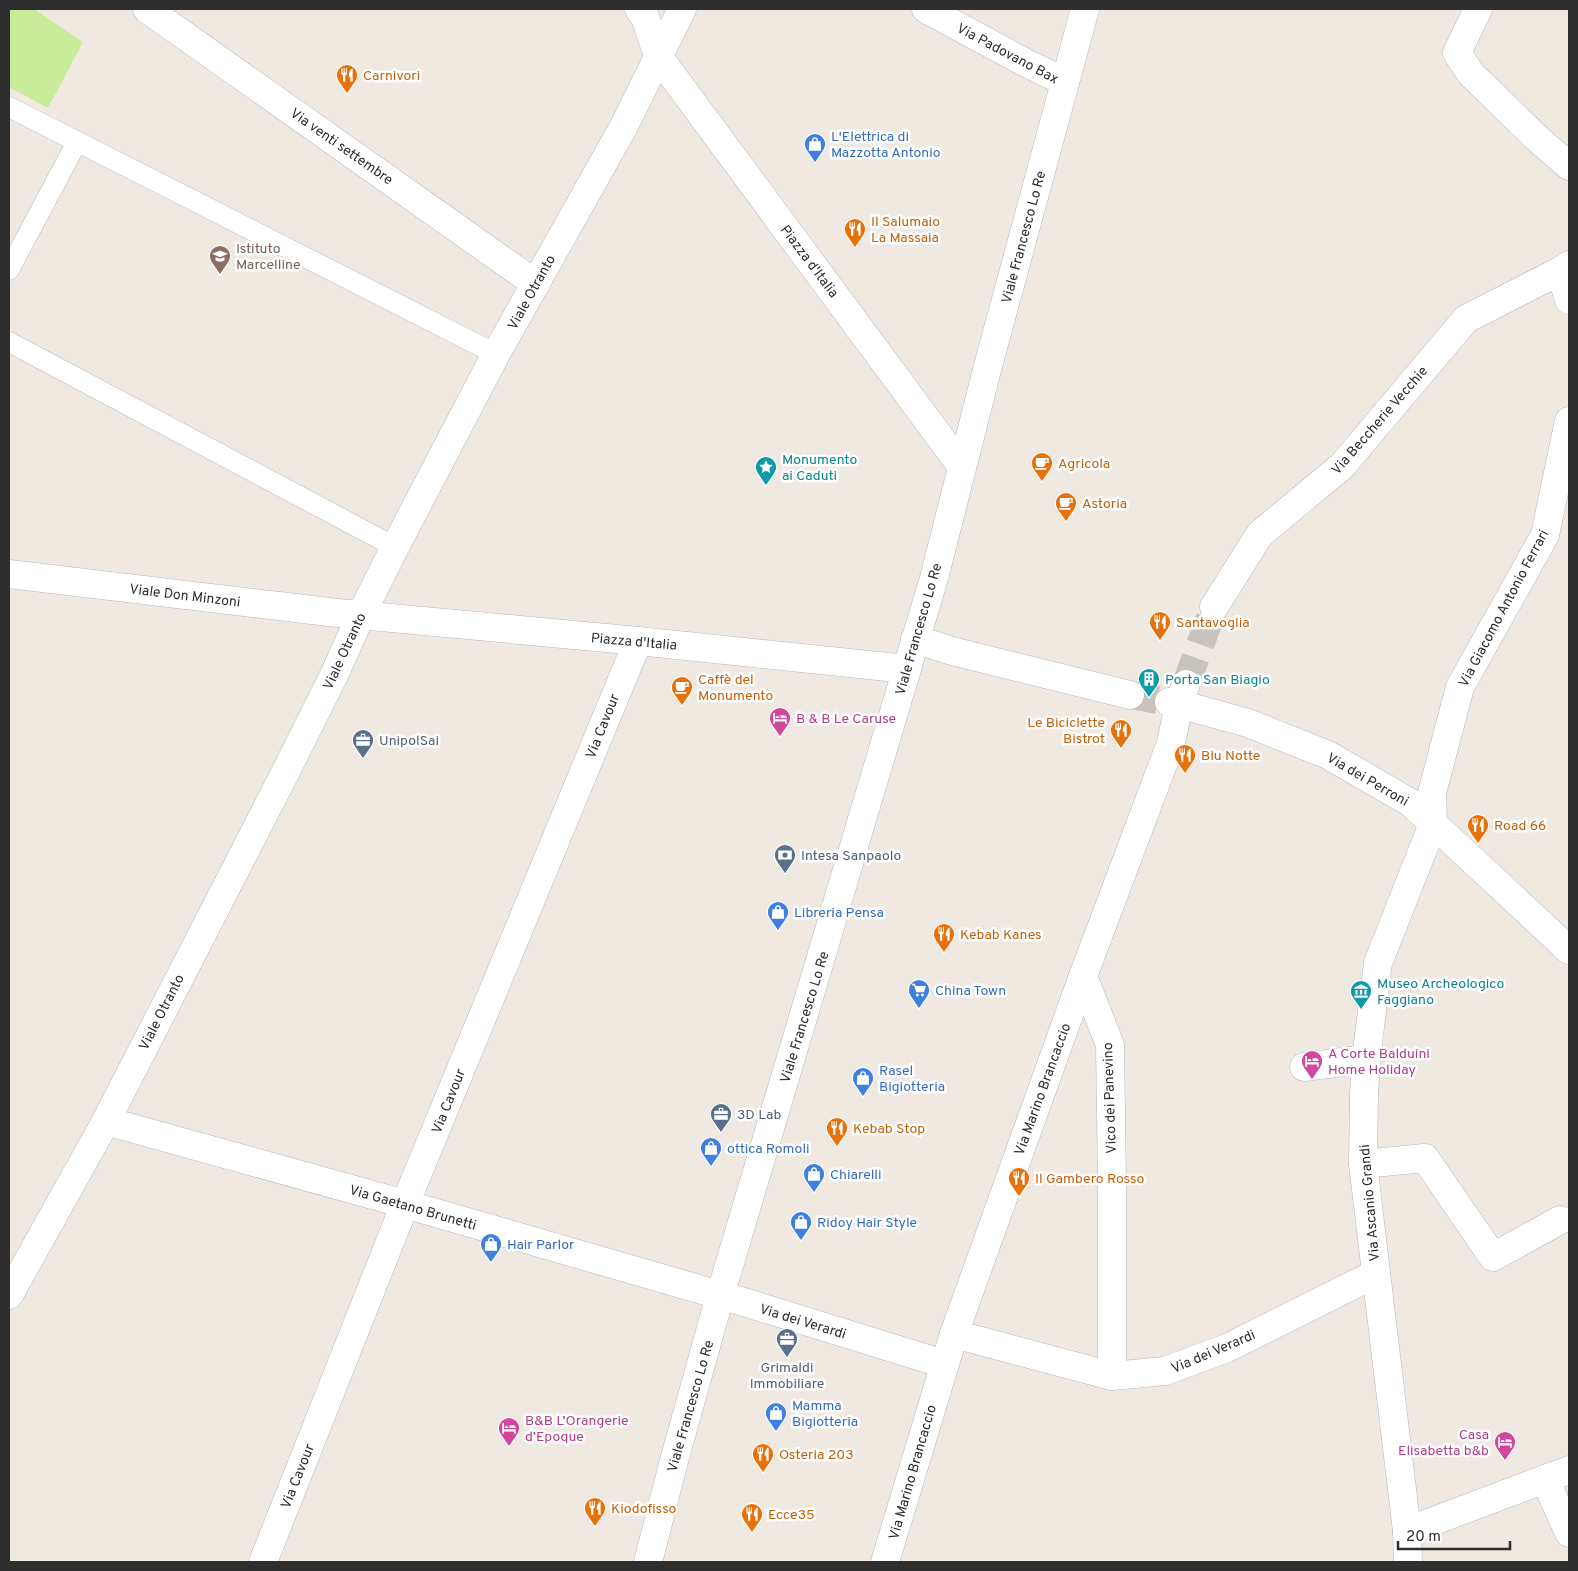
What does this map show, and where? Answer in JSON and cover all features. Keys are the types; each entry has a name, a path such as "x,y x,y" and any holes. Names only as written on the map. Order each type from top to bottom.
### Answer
{"street":[{"name":"Via venti settembre","path":"147,9 536,284"},
{"name":"Piazza d'Italia","path":"639,9 645,17 658,56 962,467"},
{"name":"Viale Otranto","path":"9,1294 106,1121 287,770 395,547 496,354 624,126 682,9"},
{"name":"Via Padovano Bax","path":"926,9 1065,82"},
{"name":"Viale Francesco Lo Re","path":"648,1562 720,1296 934,578 1085,9"},
{"path":"1478,9 1457,53 1471,74 1539,140 1569,166"},
{"path":"1565,268 1569,300"},
{"name":"Via Beccherie Vecchie","path":"1214,607 1260,534 1342,466 1466,319 1565,268"},
{"name":"Via Giacomo Antonio Ferrari","path":"1433,824 1432,793 1460,687 1561,505 1569,421"},
{"name":"Viale Don Minzoni","path":"9,574 361,615"},
{"name":"Piazza d'Italia","path":"361,615 907,669"},
{"path":"915,639 952,651 1130,694"},
{"name":"Via Cavour","path":"263,1562 405,1204 638,641"},
{"name":"Via dei Perroni","path":"1178,697 1328,755 1411,803 1569,950"},
{"name":"Via Marino Brancaccio","path":"885,1562 954,1334 1083,976 1171,743 1178,697"},
{"name":"Via Ascanio Grandi","path":"1408,1562 1407,1531 1363,1164 1364,1095 1366,1059 1378,963 1433,824"},
{"name":"Vico dei Panevino","path":"1083,976 1110,1045 1112,1376"},
{"path":"1304,1067 1366,1059"},
{"name":"Via Gaetano Brunetti","path":"106,1121 405,1204 720,1296"},
{"path":"1363,1164 1425,1158 1493,1257 1560,1220"},
{"name":"Via dei Verardi","path":"954,1334 1112,1376 1165,1371 1227,1348 1375,1274"},
{"name":"Via dei Verardi","path":"720,1296 944,1364"},
{"path":"1407,1531 1557,1474 1569,1533"}],"lane":[{"path":"9,107 496,354"},
{"path":"9,270 76,142"},
{"path":"9,342 395,547"}],"green space":[{"path":"9,9 34,9 83,42 48,108 9,87"}],"tunnel":[{"path":"1186,684 1214,607"},
{"path":"1130,695 1169,702"}],"place":[{"name":"Carnivori","path":"347,94"},
{"name":"L'Elettrica di Mazzotta Antonio","path":"815,163"},
{"name":"Il Salumaio La Massaia","path":"855,248"},
{"name":"Istituto Marcelline","path":"220,275"},
{"name":"Agricola","path":"1042,482"},
{"name":"Monumento ai Caduti","path":"766,486"},
{"name":"Astoria","path":"1066,522"},
{"name":"Santavoglia","path":"1160,641"},
{"name":"Porta San Biagio","path":"1149,698"},
{"name":"Caffè del Monumento","path":"682,706"},
{"name":"B & B Le Caruse","path":"780,737"},
{"name":"Le Biciclette Bistrot","path":"1121,749"},
{"name":"UnipolSai","path":"363,759"},
{"name":"Blu Notte","path":"1185,774"},
{"name":"Road 66","path":"1478,844"},
{"name":"Intesa Sanpaolo","path":"785,874"},
{"name":"Libreria Pensa","path":"778,931"},
{"name":"Kebab Kanes","path":"944,953"},
{"name":"China Town","path":"919,1009"},
{"name":"Museo Archeologico Faggiano","path":"1361,1010"},
{"name":"A Corte Balduini Home Holiday","path":"1312,1080"},
{"name":"Rasel Bigiotteria","path":"863,1097"},
{"name":"3D Lab","path":"721,1133"},
{"name":"Kebab Stop","path":"837,1147"},
{"name":"ottica Romoli","path":"711,1167"},
{"name":"Chiarelli","path":"814,1193"},
{"name":"Il Gambero Rosso","path":"1019,1197"},
{"name":"Ridoy Hair Style","path":"801,1241"},
{"name":"Hair Parlor","path":"491,1263"},
{"name":"Grimaldi Immobiliare","path":"787,1358"},
{"name":"Mamma Bigiotteria","path":"776,1432"},
{"name":"B&B L’Orangerie d’Epoque","path":"509,1447"},
{"name":"Casa Elisabetta b&b","path":"1505,1461"},
{"name":"Osteria 203","path":"763,1473"},
{"name":"Kiodofisso","path":"595,1527"},
{"name":"Ecce35","path":"752,1533"}]}
